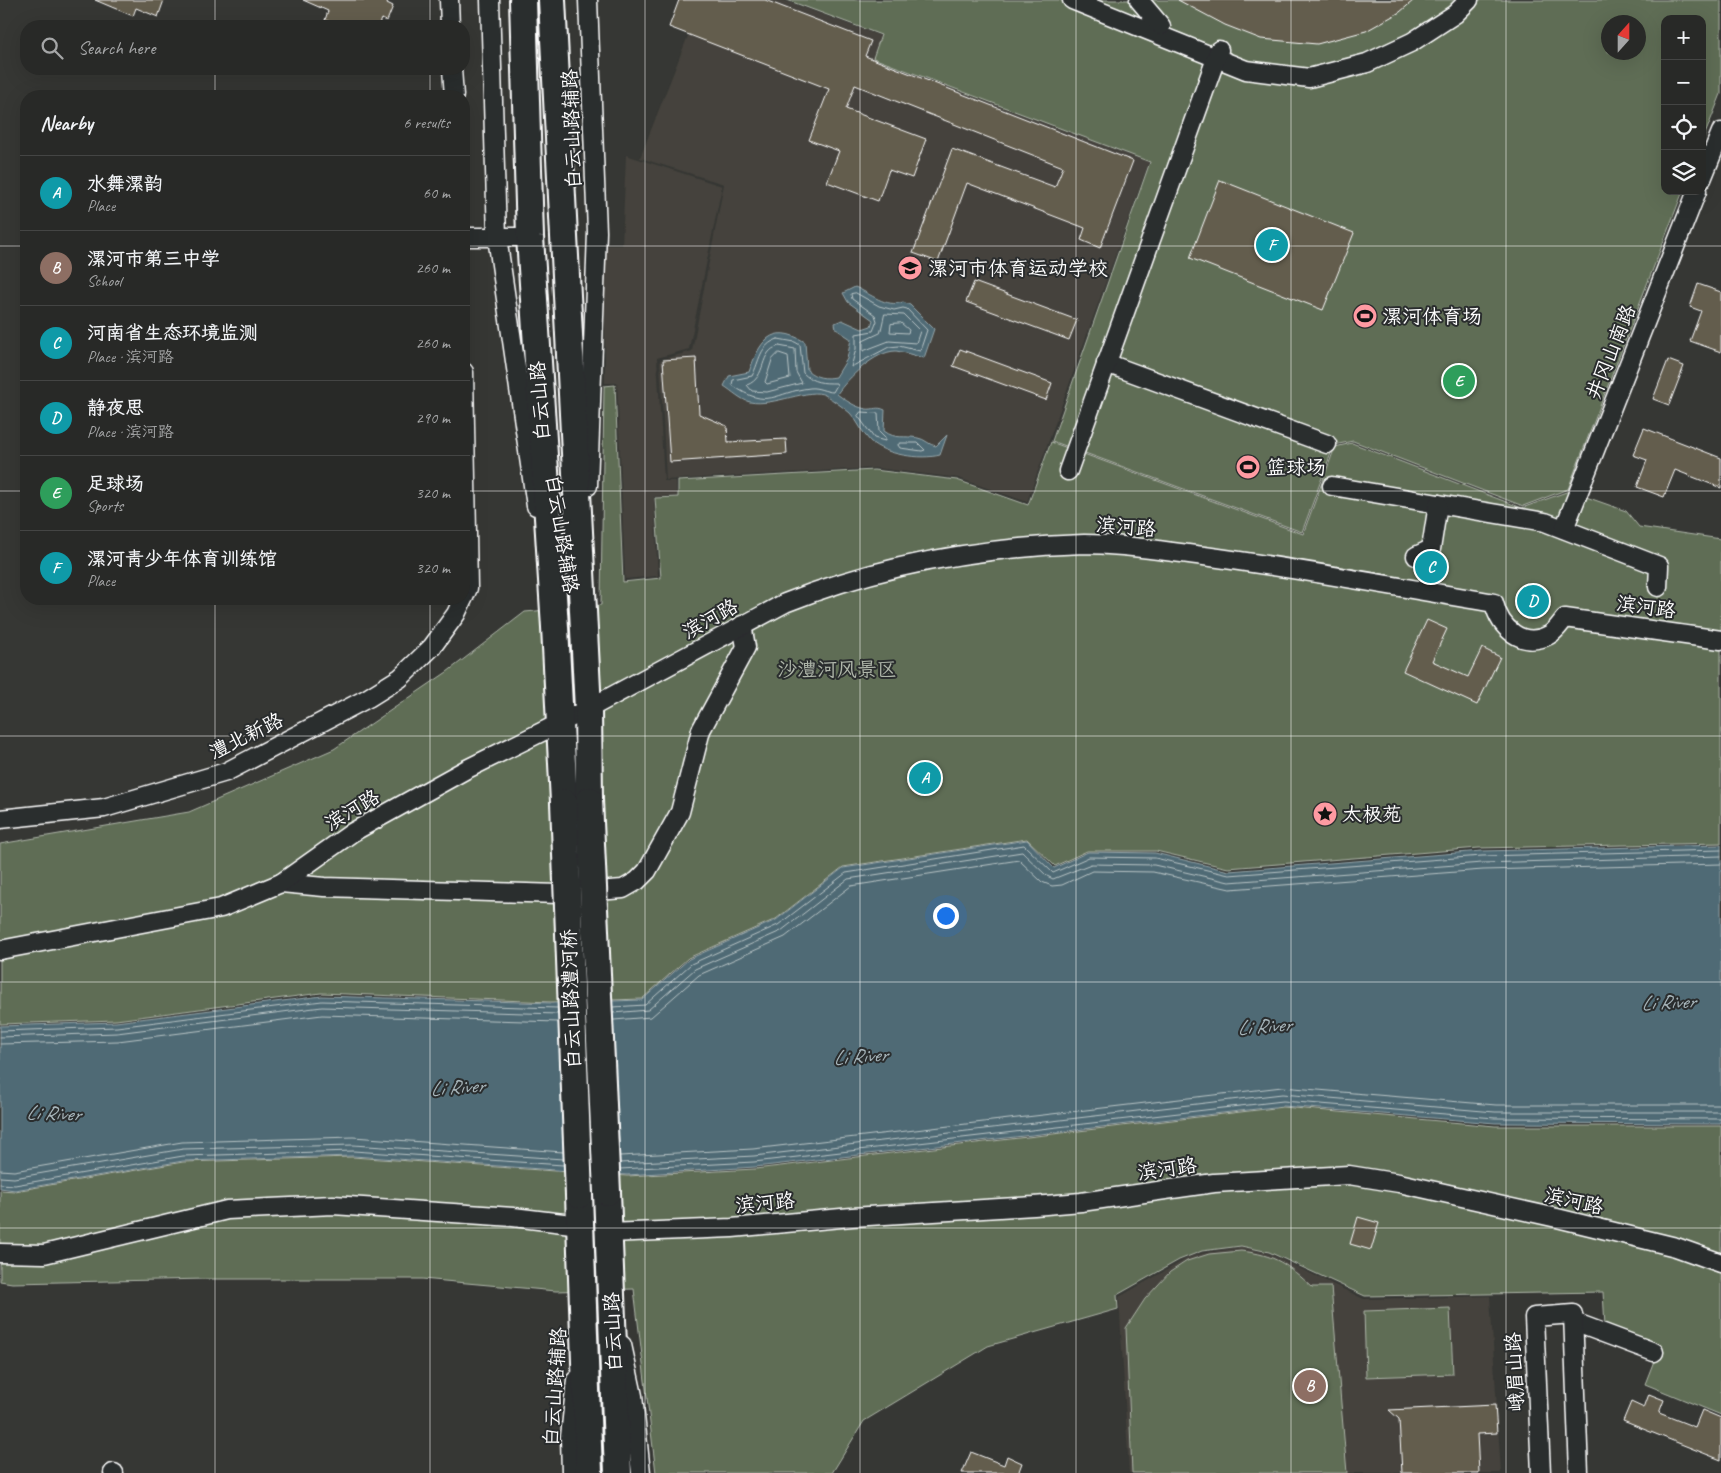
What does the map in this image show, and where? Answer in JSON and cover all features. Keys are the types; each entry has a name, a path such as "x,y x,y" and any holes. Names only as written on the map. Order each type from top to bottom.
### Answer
{"highway":[{"name":"白云山路","path":"523,0 530,238 560,724 576,801"},
{"name":"白云山路","path":"552,0 588,710 576,801"},
{"name":"白云山路澧河桥","path":"576,801 608,1192"},
{"name":"白云山路澧河桥","path":"576,801 579,1195"},
{"name":"白云山路","path":"608,1192 618,1473"},
{"name":"白云山路","path":"579,1195 589,1473"}],"street":[{"path":"449,0 450,20"},
{"name":"白云山路辅路","path":"490,0 497,237 511,347 555,627"},
{"name":"白云山路辅路","path":"583,616 597,232 588,0"},
{"path":"1072,0 1217,54 1307,71 1371,55 1413,32 1456,0"},
{"path":"1099,0 1161,26 1246,70 1309,78 1368,63 1412,42 1455,14 1469,0"},
{"path":"1140,0 1161,26"},
{"path":"1068,471 1217,54"},
{"path":"452,75 454,90"},
{"path":"1706,169 1721,132"},
{"name":"井冈山南路","path":"1564,528 1695,195"},
{"path":"470,237 530,238"},
{"path":"1106,363 1328,444"},
{"path":"1332,486 1545,522 1659,566 1658,587"},
{"path":"1416,556 1431,549 1438,504"},
{"name":"滨河路","path":"0,950 221,908 281,884 353,832 465,770 588,710 711,644 742,625 816,591 891,569 949,556 1085,544 1133,547 1286,567 1494,604 1503,626 1512,634 1524,638 1536,639 1548,635 1565,618 1721,640"},
{"name":"澧北新路","path":"0,820 104,808 226,772 368,698 400,678 432,647 456,614 460,605"},
{"path":"281,884 559,894 622,889 637,881 647,871 680,812 701,730 746,647 742,625"},
{"name":"滨河路","path":"609,1233 732,1228 852,1217 1025,1207 1081,1202 1214,1183 1349,1175 1399,1183 1556,1218 1676,1247 1721,1263"},
{"path":"0,1253 44,1254 227,1210 333,1205 513,1217 580,1225"},
{"path":"611,1295 633,1396 641,1473"},
{"name":"白云山路辅路","path":"571,1473 570,1437 583,1305"},
{"name":"峨眉山路","path":"1541,1473 1534,1317 1573,1314 1574,1322"},
{"path":"1579,1473 1574,1322 1654,1352"}],"shaded area":[{"name":"漯河市体育运动学校","path":"702,0 783,0 881,36 873,59 1149,162 1027,502 958,478 875,468 666,480 660,360 692,351 724,184 640,158"},
{"path":"626,155 722,186 689,349 657,358 664,481 676,481 677,496 654,497 658,576 625,579 617,383 605,383 605,245 622,245"},
{"path":"1242,1247 1268,1253 1364,1299 1490,1296 1501,1473 1129,1473 1119,1297 1189,1257"}],"green space":[{"name":"漯河体育场","path":"787,0 1721,0 1721,94 1706,132 1706,15 1661,15 1661,195 1681,195 1568,489 1523,506 1353,441 1334,445 1302,532 1052,441 1150,162 873,58 881,35"},
{"name":"沙澧河风景区","path":"615,385 623,582 661,578 655,498 678,497 678,481 874,470 957,480 1028,505 1051,442 1303,534 1335,447 1352,443 1522,508 1569,491 1626,511 1639,527 1721,539 1721,843 1479,848 1228,868 1156,851 1087,851 1055,866 1027,839 843,867 776,919 688,958 642,999 551,1002 321,993 116,1020 0,1024 0,844 189,812 334,749 447,672 525,612 601,605 604,386"},
{"path":"1283,1107 1495,1126 1721,1126 1721,1415 1645,1384 1659,1348 1605,1326 1603,1292 1365,1296 1269,1252 1241,1246 1202,1251 1179,1260 1117,1295 1118,1309 988,1346 864,1421 832,1473 656,1473 634,1289 556,1291 422,1279 207,1279 12,1283 0,1281 0,1190 15,1191 183,1162 352,1157 627,1176 755,1169"},
{"path":"1241,1251 1263,1255 1280,1262 1312,1287 1331,1287 1347,1473 1132,1473 1126,1328 1145,1299 1170,1272 1187,1261 1209,1254"},
{"path":"1450,1308 1453,1374 1366,1377 1364,1311"}],"water":[{"path":"855,287 885,302 903,302 910,305 934,329 924,358 896,351 879,355 855,373 837,394 850,403 862,408 880,408 885,410 884,431 888,434 900,437 913,437 936,446 947,435 940,455 923,457 904,455 877,446 867,438 850,413 825,395 810,393 759,403 747,401 724,386 729,376 749,372 757,352 768,338 783,334 793,336 805,342 807,370 821,377 836,377 847,359 851,339 836,329 835,323 842,320 862,329 871,326 873,320 848,302 843,293"},
{"name":"Li River","path":"1027,840 1054,868 1088,852 1155,853 1229,871 1482,851 1721,845 1721,1124 1495,1123 1283,1106 755,1167 627,1175 353,1156 183,1161 15,1190 0,1188 0,1026 116,1022 322,996 553,1003 642,1000 689,959 776,920 843,868"}],"building":[{"path":"95,0 164,0 158,17 136,8 133,16"},
{"path":"303,0 388,0 387,3 393,6 387,20 325,20 328,11"},
{"path":"679,0 765,0 871,41 865,56 1133,161 1100,248 1081,240 1085,228 967,183 938,262 913,253 952,149 1055,187 1063,167 855,85 846,109 926,139 912,178 889,170 878,201 827,182 839,151 809,140 829,89 669,27"},
{"path":"1178,0 1414,0 1400,12 1366,31 1317,44 1261,39 1225,25"},
{"path":"1220,180 1354,233 1323,310 1190,258"},
{"path":"974,282 1077,320 1069,340 966,302"},
{"path":"1698,284 1721,292 1721,352 1690,341 1701,311 1690,307"},
{"path":"960,349 1052,383 1046,400 953,366"},
{"path":"696,358 699,414 727,426 728,442 786,439 787,454 670,462 663,360"},
{"path":"1668,360 1684,366 1669,405 1653,399"},
{"path":"1644,428 1721,458 1721,488 1675,470 1664,497 1637,487 1647,460 1633,455"},
{"path":"1427,620 1447,629 1432,661 1468,677 1482,648 1500,657 1477,705 1403,671"},
{"path":"1358,1217 1379,1223 1371,1250 1350,1244"},
{"path":"1649,1394 1664,1400 1659,1413 1695,1427 1702,1410 1721,1418 1721,1460 1623,1421 1631,1402 1644,1408"},
{"path":"1495,1405 1497,1433 1477,1434 1479,1473 1402,1473 1399,1419 1389,1410"},
{"path":"971,1452 1004,1465 1007,1456 1022,1463 1019,1471 1021,1473 962,1473"}],"place":[{"name":"漯河青少年体育训练馆","path":"1272,245"},
{"name":"漯河市体育运动学校","path":"910,268"},
{"name":"漯河体育场","path":"1365,316"},
{"name":"足球场","path":"1459,381"},
{"name":"篮球场","path":"1248,467"},
{"name":"河南省生态环境监测","path":"1431,567"},
{"name":"静夜思","path":"1533,601"},
{"name":"水舞漯韵","path":"925,778"},
{"name":"太极苑","path":"1325,814"},
{"name":"漯河市第三中学","path":"1310,1386"}]}
